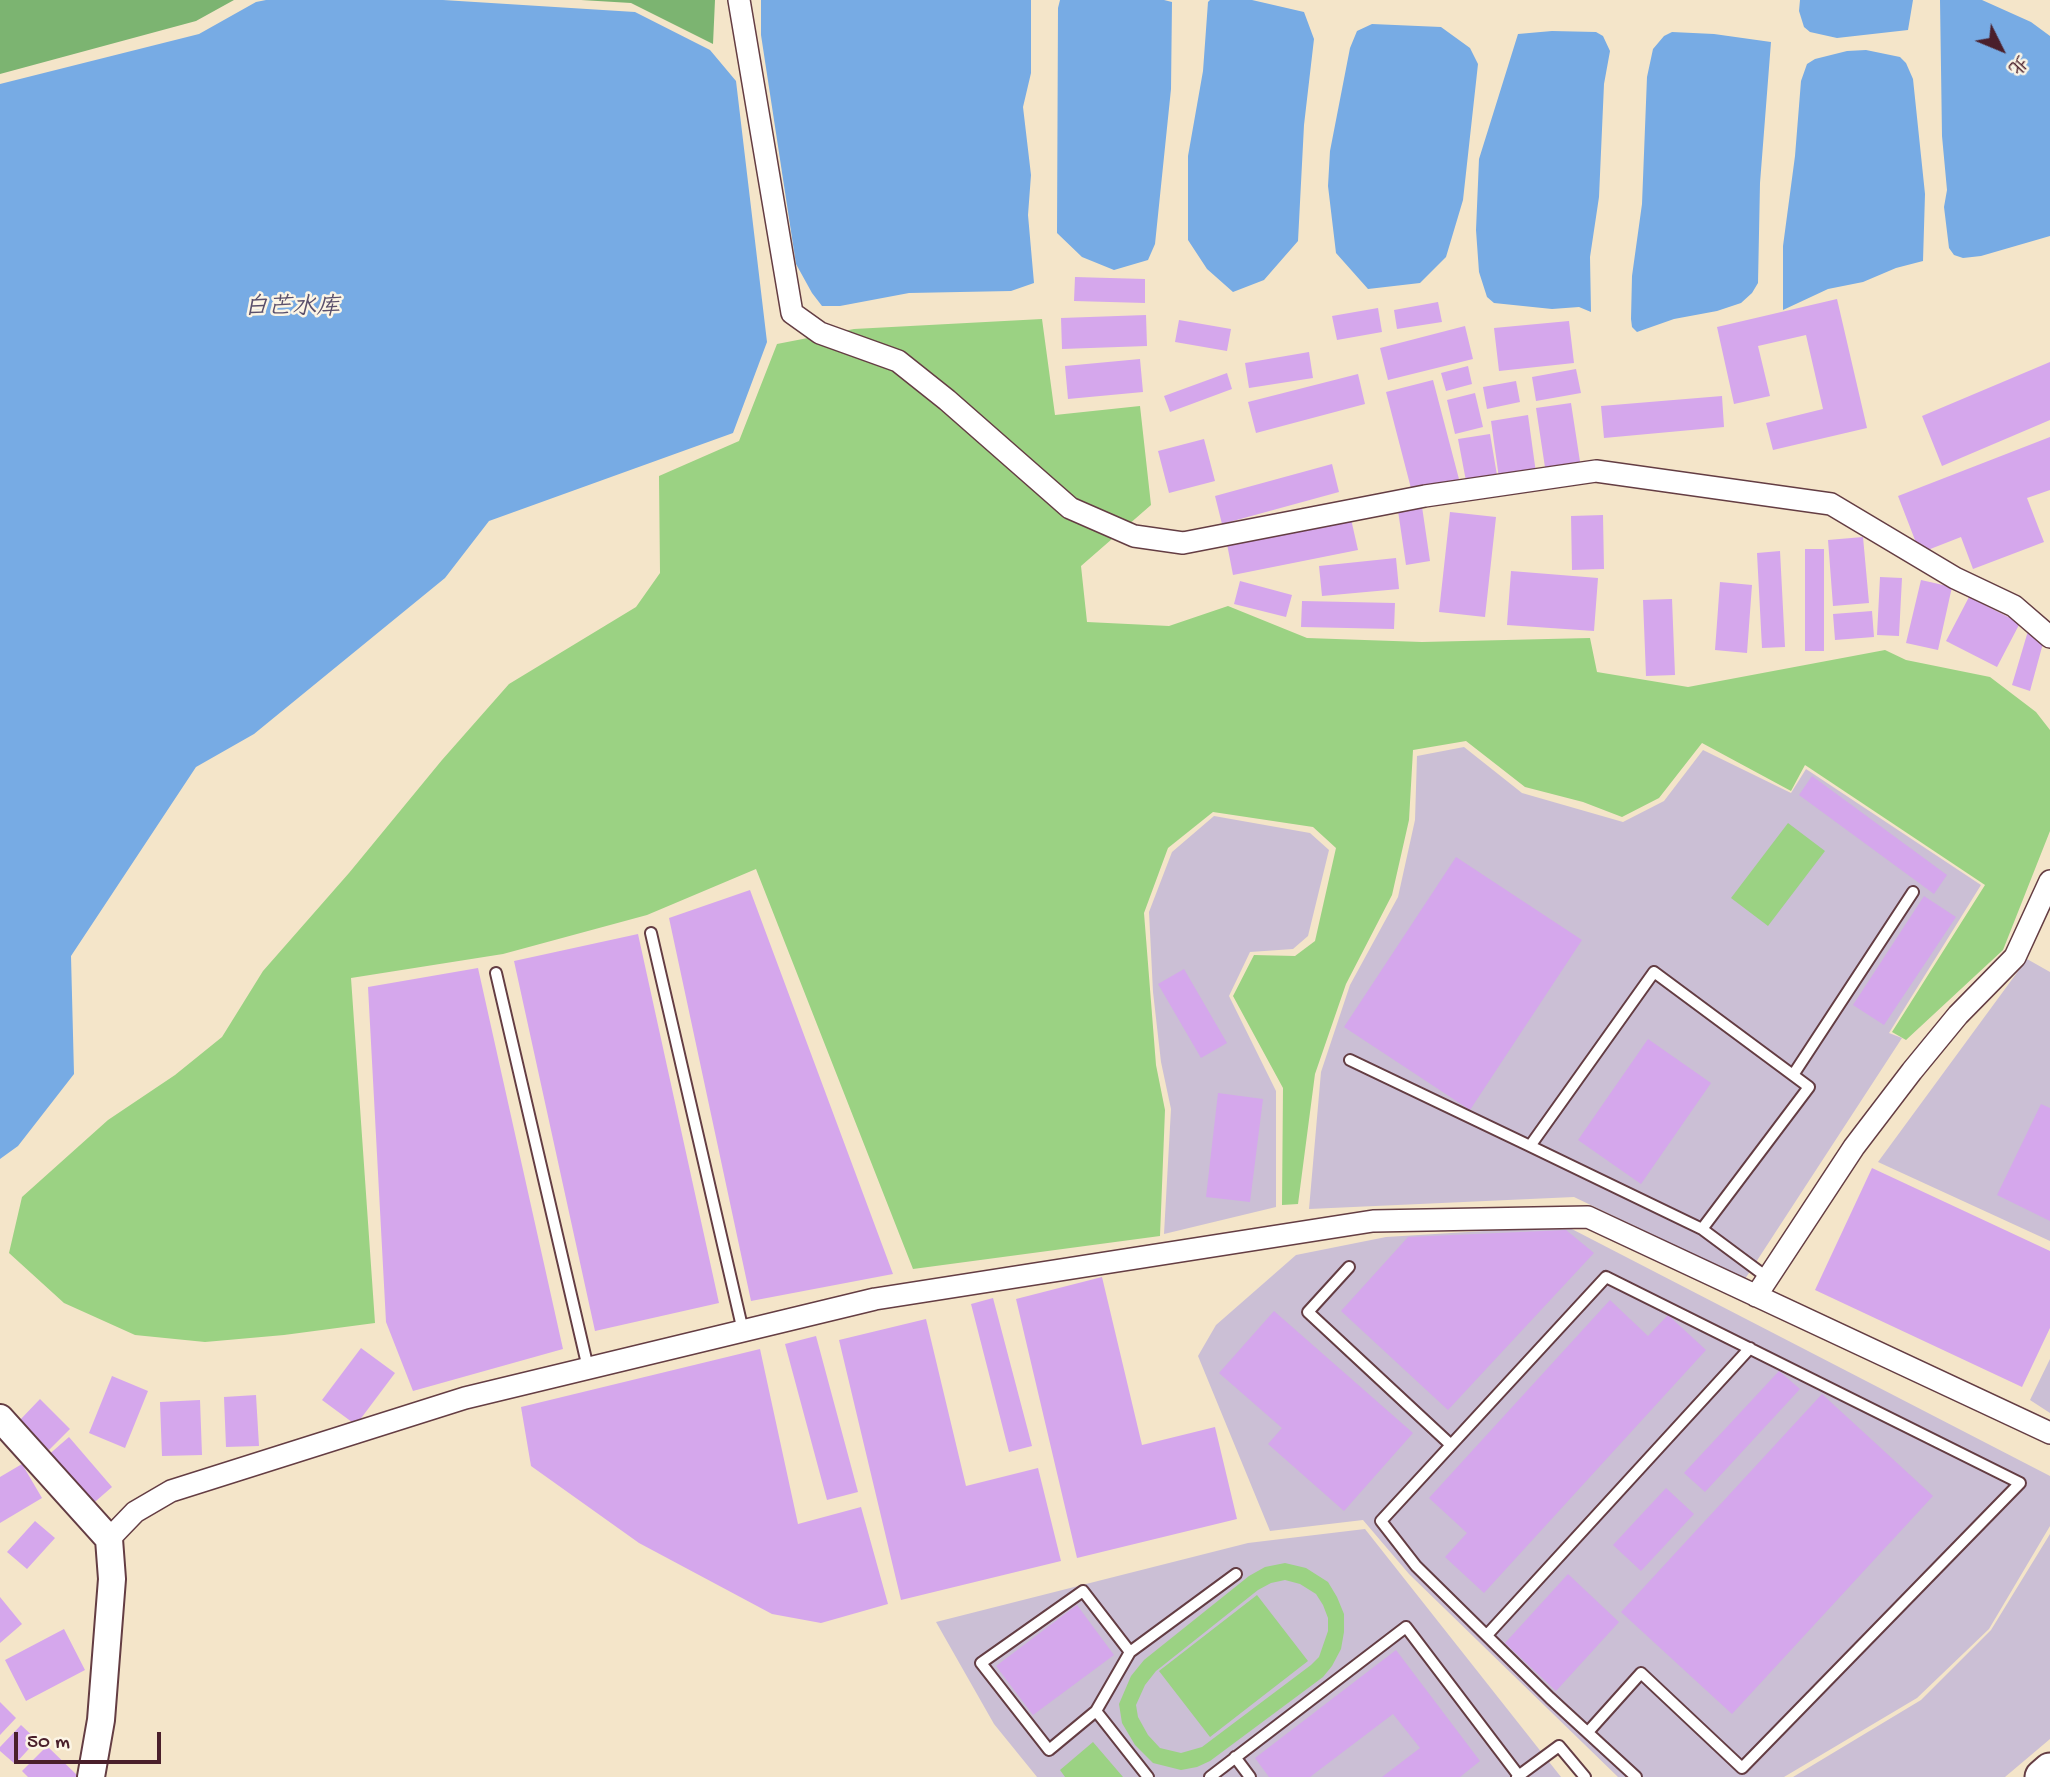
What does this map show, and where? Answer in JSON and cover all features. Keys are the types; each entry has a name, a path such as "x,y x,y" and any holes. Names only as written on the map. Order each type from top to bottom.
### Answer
{"main road":[{"path":"2042,1777 2050,1770"}],"street":[{"path":"739,0 792,313 820,333 898,361 947,400 1070,508 1135,536 1183,543 1425,496 1596,471 1831,504 1955,578 2014,606 2050,637"},
{"path":"1762,1287 1854,1147 1912,1071 1958,1015 2015,957 2050,881"},
{"path":"109,1539 135,1512 171,1491 465,1398 875,1299 1373,1221 1588,1217 1762,1287 2050,1433"},
{"path":"0,1418 109,1539 112,1579 101,1720 91,1777"}],"lane":[{"path":"1793,1075 1913,892"},
{"path":"651,933 743,1331"},
{"path":"1530,1146 1654,972 1809,1087 1702,1229"},
{"path":"496,973 588,1368"},
{"path":"1350,1060 1702,1229 1762,1287"},
{"path":"1349,1267 1308,1312 1451,1445"},
{"path":"1588,1732 1641,1673 1742,1768 2020,1483 1606,1277 1381,1521 1416,1566 1588,1732 1636,1777"},
{"path":"1487,1635 1750,1348"},
{"path":"1130,1652 1083,1591 981,1663 1049,1750 1097,1711 1130,1652 1236,1574"},
{"path":"1210,1777 1406,1628 1518,1776 1559,1746 1585,1777"},
{"path":"1097,1711 1148,1777"},
{"path":"1235,1757 1250,1777"}],"shaded area":[{"path":"1464,747 1522,793 1623,822 1664,801 1703,750 1791,793 1806,769 1981,885 1889,1033 1902,1038 1745,1279 1574,1197 1309,1209 1321,1072 1350,985 1398,897 1415,820 1417,756"},
{"path":"1214,816 1310,833 1329,850 1308,936 1293,949 1250,952 1229,996 1276,1091 1276,1207 1164,1234 1171,1109 1161,1062 1153,992 1149,912 1172,852"},
{"path":"2027,959 2050,972 2050,1241 1878,1162"},
{"path":"1566,1226 2050,1476 2050,1526 1989,1629 1917,1698 1784,1777 1618,1777 1409,1574 1363,1520 1270,1531 1198,1356 1216,1325 1296,1255 1386,1237"},
{"path":"2050,1359 2050,1413 2030,1400"},
{"path":"1365,1529 1561,1777 1037,1777 994,1724 936,1622 1248,1543"},
{"path":"2050,1534 2050,1739 2005,1777 1793,1777 1921,1700 1991,1630"}],"green space":[{"path":"0,0 234,0 196,21 0,74"},
{"path":"581,0 715,0 713,44 631,3"},
{"path":"1042,319 1055,415 1140,406 1151,505 1081,566 1087,622 1169,626 1228,606 1307,638 1422,642 1590,638 1597,672 1688,687 1885,650 1906,660 1990,677 2036,712 2050,730 2050,831 2003,950 1906,1040 1892,1032 1985,885 1805,765 1791,791 1702,743 1659,798 1622,817 1583,802 1525,787 1466,741 1413,750 1409,820 1392,895 1346,984 1315,1074 1298,1204 1282,1205 1283,1088 1233,996 1254,955 1295,956 1315,941 1336,848 1313,827 1213,812 1168,848 1144,913 1156,1065 1165,1110 1160,1236 913,1269 756,869 647,915 503,954 351,978 375,1323 205,1342 135,1335 64,1303 9,1253 22,1197 108,1120 175,1075 222,1037 263,971 509,684 636,607 660,573 659,476 739,441 777,344 854,329"},
{"path":"1788,823 1825,851 1768,926 1731,898"},
{"path":"1285,1563 1306,1568 1328,1582 1344,1614 1341,1649 1332,1666 1323,1677 1210,1761 1181,1770 1153,1763 1135,1745 1122,1723 1119,1704 1131,1676 1144,1660 1249,1576 1265,1567","holes":["1285,1580 1300,1584 1316,1594 1328,1618 1328,1631 1319,1657 1202,1747 1181,1753 1160,1748 1148,1735 1138,1717 1136,1705 1145,1685 1156,1671 1258,1590"]},
{"path":"1257,1595 1308,1661 1210,1737 1159,1671"},
{"path":"1093,1742 1123,1777 1065,1777 1060,1770"}],"water":[{"name":"白芒水库","path":"443,0 635,12 710,50 736,81 767,342 733,433 489,521 445,578 254,734 196,767 71,956 74,1074 18,1146 0,1159 0,84 199,34 256,2"},
{"path":"761,0 1031,0 1031,73 1023,107 1031,175 1028,215 1034,283 1011,291 909,293 840,306 822,306 796,264 761,35"},
{"path":"1060,0 1172,2 1171,89 1155,244 1148,260 1114,270 1082,257 1057,233"},
{"path":"1210,0 1252,0 1304,12 1314,39 1304,125 1298,241 1264,280 1233,292 1207,269 1188,240 1188,156 1203,71"},
{"path":"1800,0 1913,0 1908,30 1837,38 1810,32 1804,27 1799,11"},
{"path":"1940,0 1982,0 2031,22 2050,36 2050,236 1981,256 1963,258 1954,255 1949,248 1944,207 1947,190 1942,136"},
{"path":"1372,24 1441,27 1470,48 1478,64 1463,200 1446,257 1420,283 1368,289 1336,253 1328,186 1330,151 1350,48 1357,31"},
{"path":"1552,31 1596,32 1603,36 1610,51 1604,84 1599,197 1590,257 1591,312 1579,307 1552,309 1494,303 1487,297 1479,272 1476,230 1479,159 1518,34"},
{"path":"1672,32 1714,34 1771,42 1760,183 1758,283 1741,303 1717,311 1674,319 1637,332 1632,327 1631,319 1632,276 1642,204 1647,77 1653,49 1664,36"},
{"path":"1866,50 1900,57 1906,63 1913,79 1925,194 1923,261 1896,268 1863,282 1828,289 1783,310 1783,246 1795,156 1801,81 1807,64 1815,59 1847,51"}],"building":[{"path":"1075,277 1145,279 1145,303 1074,301"},
{"path":"1837,299 1867,428 1773,450 1766,423 1823,409 1806,335 1758,346 1770,396 1734,404 1717,327"},
{"path":"1438,302 1442,322 1397,329 1394,310"},
{"path":"1378,308 1382,332 1337,340 1332,316"},
{"path":"1146,315 1147,346 1062,349 1061,318"},
{"path":"1179,320 1231,329 1227,351 1175,342"},
{"path":"1569,321 1574,363 1499,371 1494,328"},
{"path":"1465,326 1473,359 1388,380 1380,348"},
{"path":"1309,352 1313,378 1249,388 1245,363"},
{"path":"1140,359 1143,392 1068,399 1065,366"},
{"path":"2050,362 2050,420 1942,466 1922,416"},
{"path":"1468,366 1472,384 1446,391 1441,373"},
{"path":"1576,369 1581,393 1536,401 1532,377"},
{"path":"1227,373 1232,389 1170,412 1164,396"},
{"path":"1358,374 1365,404 1256,433 1248,402"},
{"path":"1433,380 1460,483 1413,496 1386,392"},
{"path":"1516,381 1520,402 1487,409 1483,387"},
{"path":"1475,393 1483,427 1455,434 1447,400"},
{"path":"1722,396 1724,427 1604,438 1601,406"},
{"path":"1571,403 1581,468 1546,474 1536,408"},
{"path":"1528,415 1536,473 1499,478 1491,421"},
{"path":"1490,434 1497,475 1466,481 1458,439"},
{"path":"2050,437 2050,490 2027,498 2044,542 1973,569 1961,537 1920,553 1898,496"},
{"path":"1204,439 1215,481 1169,493 1158,451"},
{"path":"1332,464 1339,492 1222,524 1215,496"},
{"path":"1421,500 1430,561 1406,565 1397,504"},
{"path":"1450,512 1496,517 1485,617 1439,612"},
{"path":"1603,515 1604,569 1572,570 1571,516"},
{"path":"1351,519 1358,550 1233,575 1227,544"},
{"path":"1863,537 1869,603 1833,606 1828,540"},
{"path":"1805,549 1824,549 1824,651 1805,651"},
{"path":"1780,551 1785,647 1762,648 1757,553"},
{"path":"1396,558 1399,589 1322,596 1319,566"},
{"path":"1511,571 1598,578 1594,631 1507,625"},
{"path":"1880,577 1902,578 1899,636 1877,635"},
{"path":"1921,580 1952,587 1938,650 1906,643"},
{"path":"1240,581 1292,595 1286,617 1234,604"},
{"path":"1720,582 1752,585 1747,653 1715,650"},
{"path":"1969,597 2020,623 1997,667 1946,641"},
{"path":"1672,599 1675,675 1646,676 1643,600"},
{"path":"1302,601 1395,603 1394,629 1301,627"},
{"path":"1872,611 1874,637 1835,640 1833,614"},
{"path":"2028,631 2045,636 2030,691 2012,685"},
{"path":"1812,776 1947,875 1934,894 1799,795"},
{"path":"1456,857 1582,940 1470,1110 1344,1027"},
{"path":"750,890 893,1274 751,1301 669,918"},
{"path":"1924,896 1956,917 1884,1025 1853,1005"},
{"path":"638,934 719,1303 595,1331 514,961"},
{"path":"478,968 563,1349 413,1391 386,1322 368,987"},
{"path":"1184,969 1227,1043 1201,1058 1158,984"},
{"path":"1648,1039 1711,1083 1641,1184 1578,1140"},
{"path":"1218,1093 1263,1099 1250,1202 1206,1197"},
{"path":"2041,1104 2050,1108 2050,1221 1997,1195"},
{"path":"1872,1168 2050,1251 2050,1328 2022,1387 1815,1290"},
{"path":"1566,1230 1594,1253 1448,1410 1341,1311 1408,1237"},
{"path":"1102,1277 1142,1445 1215,1427 1237,1519 1077,1558 1016,1299"},
{"path":"993,1298 1032,1446 1009,1452 971,1304"},
{"path":"1610,1300 1648,1336 1668,1315 1706,1350 1484,1593 1445,1557 1467,1533 1429,1498"},
{"path":"1274,1311 1413,1433 1344,1511 1268,1444 1282,1428 1219,1373"},
{"path":"926,1319 966,1486 1038,1468 1061,1561 901,1600 839,1340"},
{"path":"816,1336 858,1492 827,1500 785,1344"},
{"path":"361,1348 395,1373 356,1425 322,1400"},
{"path":"760,1349 798,1524 861,1507 888,1604 821,1623 772,1614 639,1543 531,1466 521,1407"},
{"path":"1779,1371 1800,1389 1705,1492 1684,1473"},
{"path":"112,1376 148,1391 125,1448 89,1433"},
{"path":"1822,1394 1933,1496 1732,1714 1621,1612"},
{"path":"256,1395 259,1446 226,1447 224,1397"},
{"path":"40,1399 70,1429 49,1450 19,1421"},
{"path":"200,1400 202,1455 162,1456 160,1402"},
{"path":"69,1437 112,1487 89,1507 46,1457"},
{"path":"22,1464 42,1498 0,1523 0,1477"},
{"path":"1666,1488 1694,1514 1641,1571 1613,1545"},
{"path":"35,1521 55,1538 27,1569 7,1552"},
{"path":"1568,1574 1619,1622 1556,1691 1505,1643"},
{"path":"0,1597 22,1624 0,1643"},
{"path":"1077,1605 1114,1655 1033,1715 996,1666"},
{"path":"64,1629 85,1670 26,1701 5,1660"},
{"path":"1396,1650 1480,1761 1460,1777 1382,1777 1420,1748 1393,1714 1310,1777 1269,1777 1255,1758"},
{"path":"0,1702 16,1718 0,1735"},
{"path":"21,1725 37,1740 15,1764 0,1751 0,1747"},
{"path":"47,1746 79,1777 28,1777 22,1771"}]}
